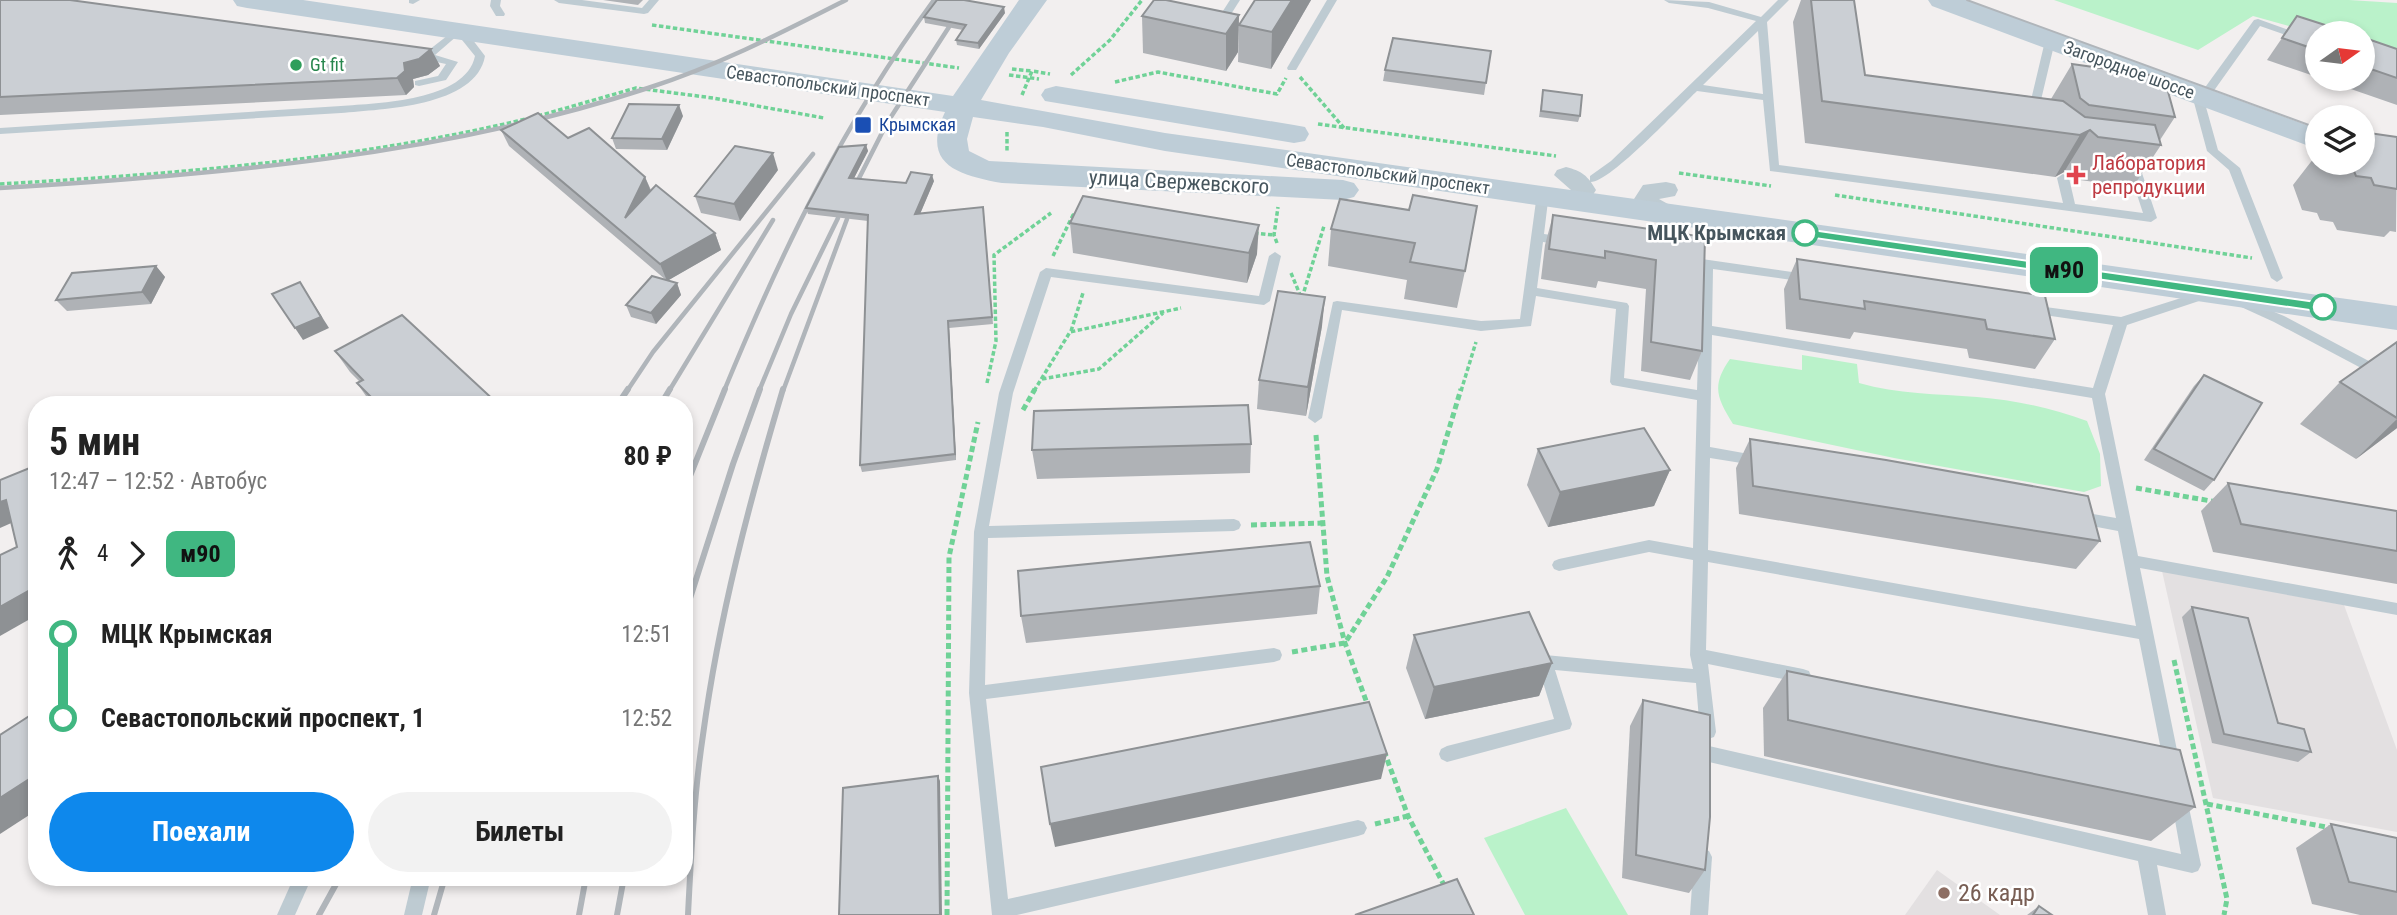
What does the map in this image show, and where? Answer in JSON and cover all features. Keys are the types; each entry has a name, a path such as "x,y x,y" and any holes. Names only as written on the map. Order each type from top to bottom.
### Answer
{"main road":[{"name":"Севастопольский проспект","path":"247,0 294,4 552,45 1049,89"},
{"name":"Севастопольский проспект","path":"412,0 498,7 591,27 1049,89 1165,142 2277,278 2397,296"},
{"name":"улица Свержевского","path":"1033,0 962,104 951,130 953,152 969,165 986,170 1026,174 1570,191"},
{"name":"Загородное шоссе","path":"1942,0 2305,135"},
{"name":"Севастопольский проспект","path":"1666,202 2397,318"}],"lane":[{"path":"559,0 644,11 654,0"},
{"path":"1209,41 1235,0"},
{"path":"1292,68 1332,0"},
{"path":"1669,0 1709,5 1762,20"},
{"path":"1711,0 1762,20"},
{"path":"1315,418 1337,305 1481,326 1526,323 1538,237 1570,191 1615,164 1784,0"},
{"path":"1762,20 1774,168 2151,218 2134,162 2122,160"},
{"path":"2277,278 2234,168 2213,151 2201,96 2258,22 2305,39"},
{"path":"0,131 348,109 448,91 475,73 480,56 459,32 428,56"},
{"path":"2042,127 2036,100 2045,95 2050,41"},
{"path":"401,53 453,62 442,78 419,83"},
{"path":"1693,87 1770,98"},
{"path":"2063,178 2070,208"},
{"path":"1538,237 1577,243"},
{"path":"1275,256 1264,301 1046,272 1006,393 981,532 978,694 1001,913 1358,828"},
{"path":"1681,260 1815,279"},
{"path":"1707,264 1698,655 1703,677 1709,760 2192,865 2162,749 2133,561 2098,394 2122,322"},
{"path":"2022,308 2122,322 2216,291 2279,320 2397,382"},
{"path":"1530,292 1623,306 1617,382 1703,396"},
{"path":"1705,330 2098,394"},
{"path":"1702,451 1770,463"},
{"path":"2057,514 2125,526"},
{"path":"981,532 1234,525"},
{"path":"1559,565 1649,546 2146,634"},
{"path":"2133,561 2397,609"},
{"path":"1447,754 1564,724 1545,662 1532,645"},
{"path":"1698,655 1819,679"},
{"path":"978,694 1274,656"},
{"path":"1545,662 1703,677"},
{"path":"1699,915 1704,834"},
{"path":"2146,856 2157,915"},
{"path":"286,915 299,886"},
{"path":"413,915 420,886"}],"path":[{"path":"1049,89 1093,59 1124,26 1142,0"},
{"path":"650,25 964,69"},
{"path":"1005,68 1032,71 1049,89"},
{"path":"1104,85 1158,72 1277,94 1292,68 1344,128"},
{"path":"1027,82 1032,71"},
{"path":"1005,75 1049,89"},
{"path":"0,184 232,168 364,149 508,123 636,88 701,96 824,118"},
{"path":"1010,126 1005,138 1010,157"},
{"path":"1046,272 1073,215 1086,216"},
{"path":"1324,226 1302,298 1337,305"},
{"path":"1247,232 1274,235"},
{"path":"1019,418 1070,332 1088,278"},
{"path":"1070,332 1187,307"},
{"path":"1042,379 1099,369 1164,312"},
{"path":"1274,656 1345,643 1387,577 1437,468 1481,326"},
{"path":"1315,418 1328,576 1345,643 1372,717"},
{"path":"2117,485 2224,503"},
{"path":"1234,525 1323,523"},
{"path":"2174,658 2227,900 2224,915"},
{"path":"1381,742 1408,816 1447,890"},
{"path":"2207,804 2343,830"},
{"path":"1358,828 1408,816"}],"shaded area":[{"path":"2162,571 2344,605 2397,750 2397,832 2213,798"},
{"name":"26 кадр","path":"1937,870 2000,915 1905,915"}],"green space":[{"path":"2054,0 2349,0 2397,3 2397,56 2375,50 2375,21 2305,21 2305,31 2253,16 2198,50"},
{"path":"1802,355 1857,364 1859,383 1874,387 2005,400 2046,408 2087,421 2100,454 2101,486 2084,492 1894,458 1733,424 1718,392 1720,377 1730,359 1802,370"},
{"path":"1566,808 1628,915 1525,915 1484,838"}],"building":[{"path":"0,0 70,0 431,49 419,59 404,63 405,71 397,78 0,97"},
{"path":"937,0 964,0 1004,7 978,43 956,40 966,25 924,17"},
{"path":"1154,0 1239,15 1226,34 1142,16"},
{"path":"1255,0 1292,0 1272,32 1239,25"},
{"path":"1811,0 1854,0 1865,75 2063,101 2085,117 2155,125 2161,145 2098,137 2090,130 2080,135 1822,101"},
{"path":"2297,16 2313,21 2305,21 2305,46 2282,38"},
{"path":"1393,38 1491,51 1486,83 1385,70"},
{"path":"2375,41 2397,49 2397,78 2375,70"},
{"path":"2072,64 2164,77 2175,117 2089,105 2080,98"},
{"path":"1543,90 1582,95 1580,116 1541,111"},
{"path":"629,104 679,105 662,139 612,138"},
{"path":"538,113 568,138 589,128 645,177 625,218 656,185 715,233 660,264 501,130"},
{"path":"2375,134 2397,137 2397,189 2374,185 2371,178 2356,176 2375,175"},
{"path":"866,145 849,178 906,183 911,172 932,175 915,214 983,207 992,317 948,321 955,454 860,465 868,215 806,208 839,147"},
{"path":"735,146 773,153 734,204 695,196"},
{"path":"1413,195 1477,206 1465,271 1410,262 1415,243 1331,229 1340,199 1409,210"},
{"path":"1083,196 1259,225 1249,253 1070,223"},
{"path":"1553,215 1705,237 1702,351 1651,342 1656,260 1605,251 1605,258 1549,249"},
{"path":"1797,259 2045,296 2055,339 1987,329 1985,320 1864,301 1865,309 1800,299"},
{"path":"156,266 142,292 56,300 72,273"},
{"path":"652,276 677,283 651,313 626,305"},
{"path":"300,282 321,317 295,328 272,294"},
{"path":"1278,291 1325,297 1308,387 1259,380"},
{"path":"402,315 489,396 370,396 357,383 363,380 335,351"},
{"path":"2397,342 2397,418 2340,382"},
{"path":"2204,375 2262,403 2214,480 2154,449"},
{"path":"1248,405 1251,444 1032,450 1034,411"},
{"path":"1644,428 1670,470 1560,492 1538,449"},
{"path":"1750,439 2088,496 2100,541 1753,486"},
{"path":"28,469 28,591 0,607 0,555 17,547 6,500 0,502 0,480"},
{"path":"2228,483 2397,511 2397,551 2241,524"},
{"path":"1310,542 1320,586 1021,616 1018,571"},
{"path":"2192,607 2248,618 2278,723 2304,729 2311,752 2224,734"},
{"path":"1529,612 1552,663 1434,687 1414,635"},
{"path":"1787,671 2180,750 2195,807 1788,720"},
{"path":"1643,700 1710,715 1710,817 1705,870 1636,855"},
{"path":"1369,702 1387,754 1050,824 1041,767"},
{"path":"28,717 28,780 0,798 0,735"},
{"path":"938,776 940,915 839,915 843,788"},
{"path":"2331,824 2397,838 2397,892 2349,882"},
{"path":"1457,879 1474,915 1355,915"},
{"path":"2039,906 2052,915 2033,915"}],"tram line":[{"path":"1967,0 2305,124"}],"railway":[{"path":"0,188 164,176 327,159 489,131 569,112 699,70 846,0"},
{"path":"724,391 768,288 817,189 871,94 934,0"},
{"path":"850,196 887,123 949,27"},
{"path":"627,391 653,352 813,154"},
{"path":"759,391 791,314 838,218"},
{"path":"783,391 847,219"},
{"path":"669,391 773,220"},
{"path":"623,396 628,389"},
{"path":"666,396 670,389"},
{"path":"693,469 725,389"},
{"path":"693,589 760,389"},
{"path":"693,834 697,780 717,647 747,517 783,389"},
{"path":"319,915 335,886"},
{"path":"434,915 442,886"},
{"path":"579,915 584,886"},
{"path":"617,915 622,886"},
{"path":"688,915 690,886"}],"bus line":[{"name":"м90","path":"1805,233 2323,307"}],"place":[{"name":"Gt fit","path":"296,65"},
{"name":"Крымская","path":"863,125"},
{"name":"Лаборатория репродукции","path":"2076,175"},
{"name":"МЦК Крымская","path":"1805,233"},
{"name":"26 кадр","path":"1944,893"}]}
